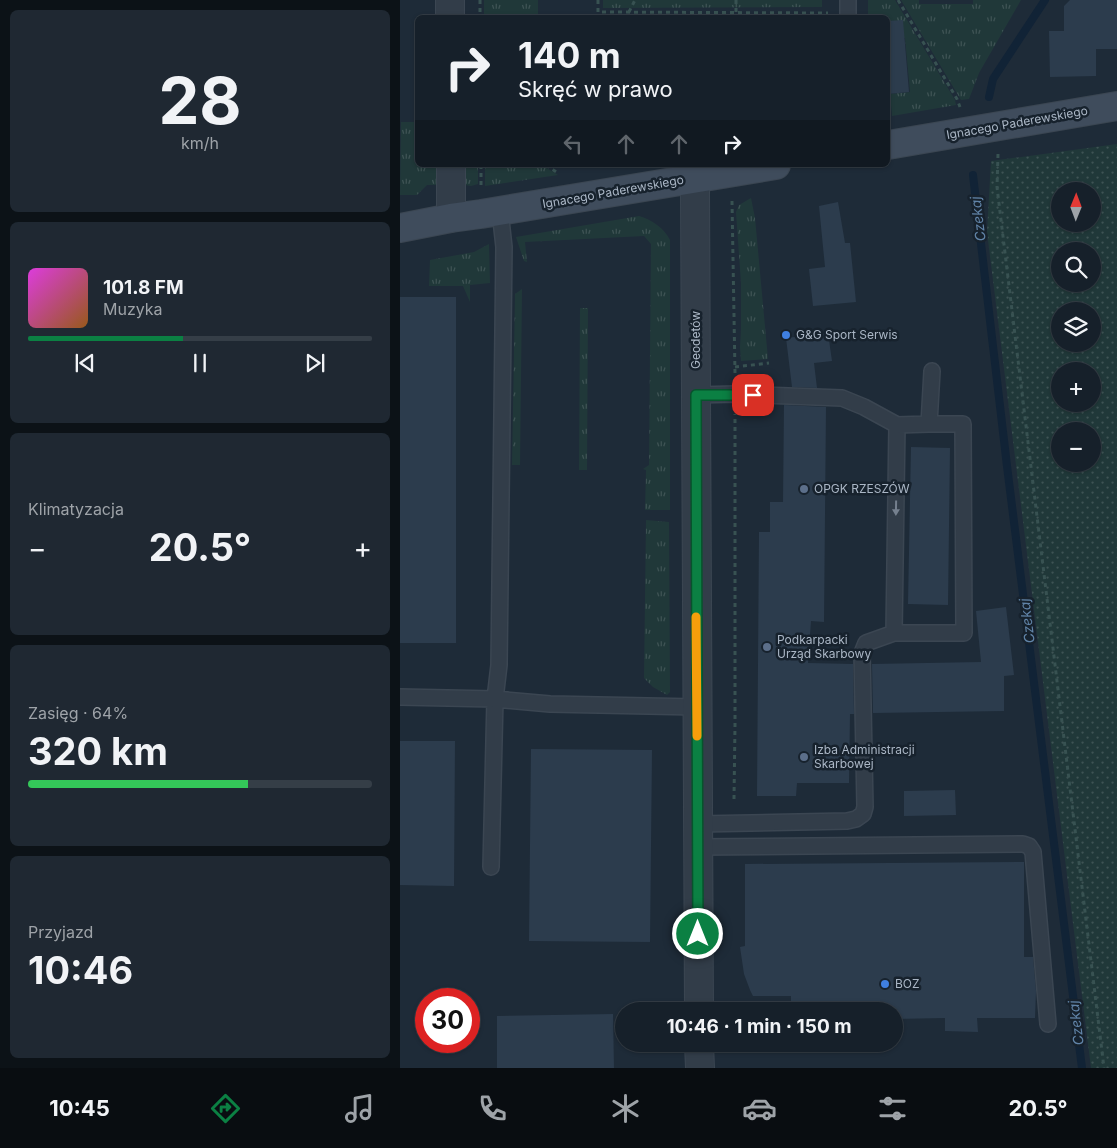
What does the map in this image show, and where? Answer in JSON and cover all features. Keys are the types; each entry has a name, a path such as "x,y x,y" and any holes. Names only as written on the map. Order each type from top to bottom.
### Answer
{"street":[{"path":"450,0 450,15"},
{"name":"Ignacego Paderewskiego","path":"890,145 1117,106"},
{"path":"451,167 451,218"},
{"name":"Ignacego Paderewskiego","path":"400,228 763,167"},
{"name":"Geodetów","path":"693,178 699,1002"},
{"name":"Ignacego Paderewskiego","path":"400,217 451,218"},
{"path":"699,1052 700,1068"}],"lane":[{"path":"491,867 494,699 498,665 504,247 500,211"},
{"path":"929,424 932,371"},
{"path":"696,395 735,394 842,398 864,407 897,425 963,424 964,633 894,633 866,643 862,653 865,806 863,814 856,819 847,821 698,835"},
{"path":"894,633 897,425"},
{"path":"400,696 494,699 550,704 697,707"},
{"path":"698,835 1023,844 1029,846 1033,852 1048,1024"}],"path":[{"path":"480,0 480,15"},
{"path":"598,0 598,12 736,12 810,15 848,10"},
{"path":"629,12 635,0"},
{"path":"736,0 736,12"},
{"path":"898,0 956,99 968,131"},
{"path":"999,126 997,187 1104,1068"},
{"path":"481,167 481,191"},
{"path":"732,201 735,394 736,715 734,799"},
{"path":"734,366 769,363"}],"green space":[{"path":"484,0 538,0 538,15 484,15"},
{"path":"603,0 822,0 822,7 603,8"},
{"path":"868,0 895,0 955,100 956,105 892,116 890,94 910,92 905,38 890,39 890,15 868,15"},
{"path":"901,0 919,0 919,4 973,4 973,0 1021,0 979,73 969,99 961,100"},
{"path":"401,122 415,122 415,167 438,167 438,185 427,185 417,195 400,195"},
{"path":"1117,144 1117,1068 1091,1068 987,232 991,161"},
{"path":"465,167 478,167 478,184 465,185"},
{"path":"485,167 545,167 558,175 485,186"},
{"path":"751,198 755,218 768,359 741,361 741,283 736,212 739,205"},
{"path":"639,216 657,225 670,240 670,510 645,510 646,470 643,469 649,465 651,244 644,236 525,242 527,262 524,261 516,237"},
{"path":"489,244 490,283 470,285 470,302 463,286 429,286 430,260 474,252"},
{"path":"522,289 520,465 512,465 515,294"},
{"path":"580,308 588,308 587,470 579,470"},
{"path":"646,520 669,522 670,692 667,695 653,687 644,678"}],"building":[{"path":"1070,0 1117,0 1117,49 1096,49 1096,76 1050,77 1049,31 1064,31 1064,6"},
{"path":"903,20 909,92 890,94 890,21"},
{"path":"838,202 845,243 850,243 856,302 813,306 809,269 825,267 819,206"},
{"path":"400,297 456,297 456,643 400,643"},
{"path":"828,333 832,361 814,363 817,388 792,387 786,338"},
{"path":"784,405 826,407 824,622 811,621 808,663 853,664 854,714 850,714 849,783 797,783 796,796 757,796 759,532 770,532 770,502 783,502"},
{"path":"911,447 950,448 948,605 908,604"},
{"path":"1006,607 1014,675 1004,676 1004,711 873,713 872,664 981,662 976,611"},
{"path":"400,741 455,741 454,886 400,885"},
{"path":"531,749 652,750 650,942 529,941"},
{"path":"955,790 956,815 904,816 904,791"},
{"path":"1024,862 1024,957 1033,957 1036,991 1035,1018 977,1018 978,1032 945,1031 945,1018 903,1019 903,1002 791,1002 791,996 753,996 744,974 740,947 745,946 745,864"},
{"path":"613,1014 614,1068 497,1068 497,1016"}],"waterway":[{"name":"Czekaj","path":"989,97 993,79 1045,0"},
{"name":"Czekaj","path":"973,175 1007,466 1082,1068"}],"slow traffic":[{"path":"696,617 697,736"}],"place":[{"name":"G&G Sport Serwis","path":"786,335"},
{"name":"OPGK RZESZÓW","path":"804,489"},
{"name":"Podkarpacki Urząd Skarbowy","path":"767,647"},
{"name":"Izba Administracji Skarbowej","path":"804,757"},
{"name":"BOZ","path":"885,984"}],"route":[{"path":"698,934 696,395 753,395"}]}
